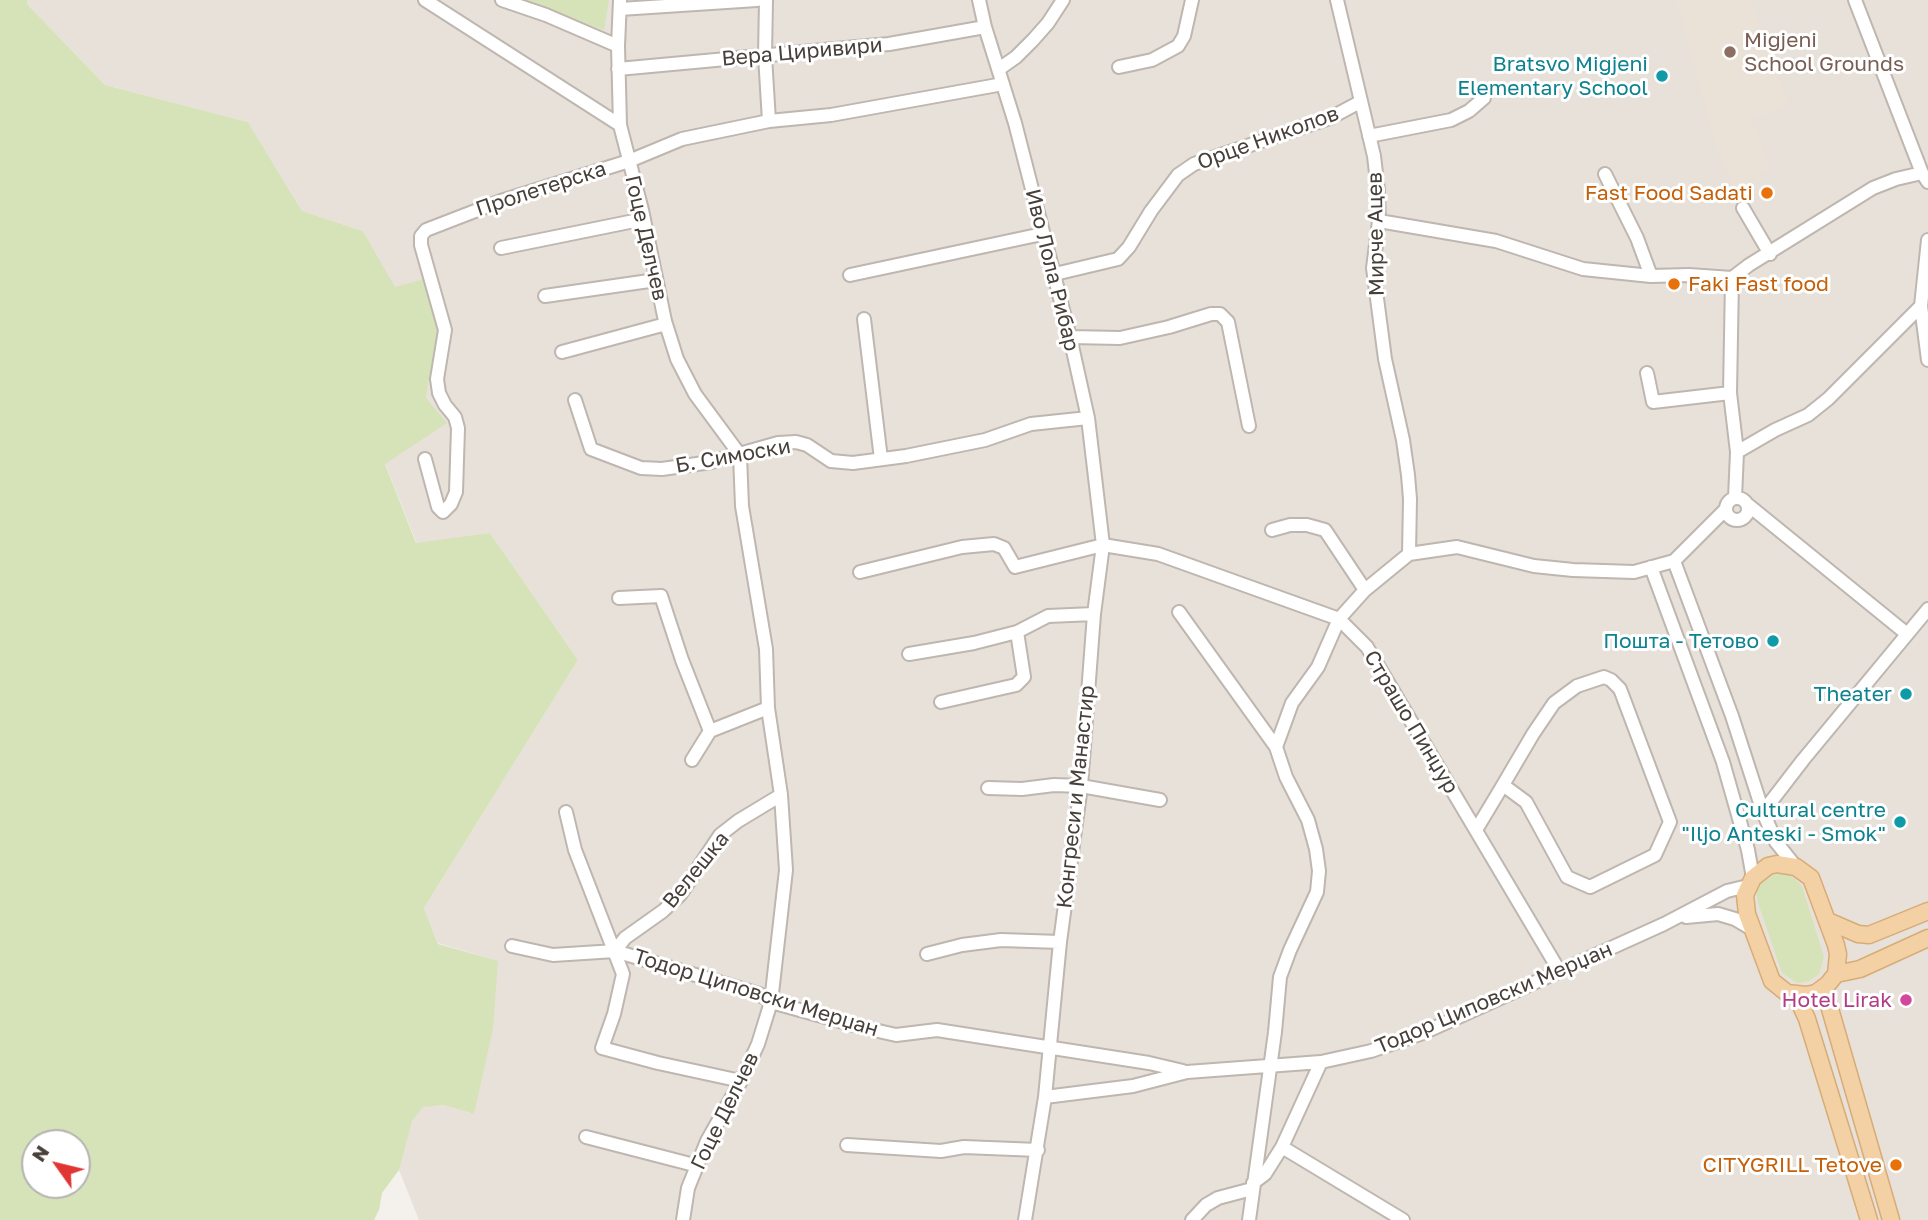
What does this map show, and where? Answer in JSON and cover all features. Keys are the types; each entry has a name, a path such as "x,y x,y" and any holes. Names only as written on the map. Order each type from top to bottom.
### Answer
{"main road":[{"path":"1777,864 1796,867 1811,878 1838,954 1836,974 1824,988 1815,993 1797,995 1787,992 1772,981 1745,905 1750,882 1768,866 1777,864"},
{"path":"1828,921 1858,934 1869,935 1928,911"},
{"path":"1836,974 1860,969 1928,939"},
{"path":"1824,988 1891,1220"},
{"path":"1797,995 1807,1019 1869,1220"}],"street":[{"path":"425,0 620,125"},
{"path":"502,0 546,15 618,47"},
{"path":"620,5 757,0"},
{"path":"766,0 765,56 769,121"},
{"name":"Иво Лола Рибар","path":"979,0 1070,337 1088,418 1103,545"},
{"path":"999,69 1016,57 1048,23 1063,0"},
{"path":"1119,67 1153,60 1178,46 1184,36 1192,0"},
{"name":"Мирче Ацев","path":"1337,0 1378,190 1379,221 1373,268 1385,359 1408,475 1409,554"},
{"path":"1379,221 1496,241 1583,268 1651,276 1732,278 1873,188 1896,179 1925,178 1855,0"},
{"name":"Гоце Делчев","path":"620,5 620,125 644,219 666,324 677,359 695,394 740,455 742,506 766,649 768,708 781,795 786,870 771,1002 758,1044 708,1141 688,1188 682,1220"},
{"name":"Вера Циривири","path":"618,69 889,44 985,27"},
{"name":"Пролетерска","path":"425,459 438,507 443,512 451,504 456,492 458,428 455,417 439,393 438,379 445,330 421,245 421,234 428,229 501,201 629,161 682,139 769,121 831,115 1003,84"},
{"path":"1368,136 1451,120 1469,111 1483,98"},
{"name":"Орце Николов","path":"1055,274 1118,259 1178,175 1194,164 1330,118 1360,103"},
{"path":"1605,174 1637,238 1651,276"},
{"path":"1743,208 1770,254"},
{"path":"501,248 644,219"},
{"path":"850,275 1042,233"},
{"path":"1928,240 1921,306 1928,360"},
{"path":"1732,278 1730,393 1738,452 1735,498 1728,504 1734,516"},
{"path":"545,296 656,280"},
{"path":"1738,452 1775,430 1808,415 1828,399 1921,306"},
{"path":"1070,337 1120,338 1170,327 1211,314 1220,314 1228,322 1249,426"},
{"path":"864,318 881,459"},
{"path":"562,352 666,324"},
{"path":"1647,373 1653,402 1730,393"},
{"name":"Б. Симоски","path":"575,400 591,449 641,468 711,462 778,443 796,442 807,445 831,461 853,463 985,440 1031,424 1088,418"},
{"path":"1735,498 1744,500 1907,634"},
{"path":"1276,747 1292,703 1318,667 1339,619 1366,590 1409,554 1457,547 1535,566 1634,572 1674,561 1707,531 1734,516 1747,514 1747,504"},
{"path":"1734,516 1769,523"},
{"path":"1272,530 1290,525 1307,525 1325,530 1366,590"},
{"path":"860,572 962,547 994,544 1004,548 1016,567 1103,545"},
{"name":"Конгреси и Манастир","path":"1025,1220 1045,1097 1060,942 1081,786 1094,614 1103,545"},
{"name":"Страшо Пинџур","path":"1103,545 1158,554 1339,619 1367,647 1560,972"},
{"path":"1674,561 1730,710 1763,813 1776,842 1796,867"},
{"path":"1651,568 1723,762 1748,849 1750,882"},
{"path":"619,598 661,596 710,731"},
{"path":"1763,813 1796,768 1928,609"},
{"path":"1179,612 1276,747 1286,777 1308,820 1316,849 1317,892 1280,977 1249,1220"},
{"path":"909,654 974,643 1017,632 1048,616 1094,614"},
{"path":"942,702 1016,685 1024,677 1017,632"},
{"path":"1476,830 1503,785 1554,703 1577,686 1604,677 1620,689 1670,822 1655,855 1590,887 1567,877 1526,803 1503,785"},
{"path":"692,760 710,731 768,708"},
{"path":"1706,717 1730,710"},
{"path":"988,788 1081,786 1160,800"},
{"name":"Велешка","path":"615,951 625,938 663,911 680,895 720,835 781,795"},
{"path":"566,812 575,850 622,974 614,1014 602,1048 741,1081"},
{"name":"Тодор Циповски Мерџан","path":"1045,1097 1133,1086 1187,1072 1321,1062 1371,1051 1423,1033 1560,972 1750,882"},
{"path":"1671,920 1718,914 1735,919 1752,929"},
{"path":"927,954 961,945 1001,940 1060,942"},
{"path":"512,946 553,956 615,951"},
{"name":"Тодор Циповски Мерџан","path":"615,951 759,994 771,1002 896,1035 937,1030 1149,1063 1187,1072"},
{"path":"1192,1220 1206,1205 1253,1186 1265,1174 1282,1146 1321,1062"},
{"path":"586,1137 698,1166"},
{"path":"847,1145 941,1151 964,1147 1038,1150"},
{"path":"1282,1146 1404,1220"}],"shaded area":[{"path":"27,0 1928,0 1928,1220 419,1220 399,1170 405,1141 412,1121 423,1106 443,1105 474,1114 497,961 438,943 424,908 578,660 490,533 417,544 385,463 426,398 437,333 395,288 363,231 302,211 248,122 105,85 27,4"},
{"name":"Migjeni School Grounds","path":"1676,0 1750,0 1788,105 1747,120 1758,132 1768,168 1759,175 1762,180 1747,188 1754,202 1743,208 1718,153"}],"green space":[{"path":"0,0 27,0 27,4 105,85 248,122 302,211 363,231 395,287 428,278 437,333 426,398 447,423 385,464 416,543 490,533 578,660 424,908 438,944 498,961 493,1029 474,1114 443,1105 423,1107 412,1121 399,1170 382,1193 374,1220 0,1220"},
{"path":"518,0 609,0 604,30"},
{"path":"1777,871 1789,873 1802,886 1824,957 1819,974 1809,981 1797,983 1782,973 1758,903 1756,891 1761,880"}],"place":[{"name":"Migjeni School Grounds","path":"1730,52"},
{"name":"Bratsvo Migjeni Elementary School","path":"1662,76"},
{"name":"Fast Food Sadati","path":"1767,193"},
{"name":"Faki Fast food","path":"1674,284"},
{"name":"Пошта - Тетово","path":"1773,641"},
{"name":"Theater","path":"1906,694"},
{"name":"Cultural centre \"Iljo Anteski - Smok\"","path":"1900,822"},
{"name":"Hotel Lirak","path":"1906,1000"},
{"name":"CITYGRILL Tetove","path":"1896,1165"}]}
